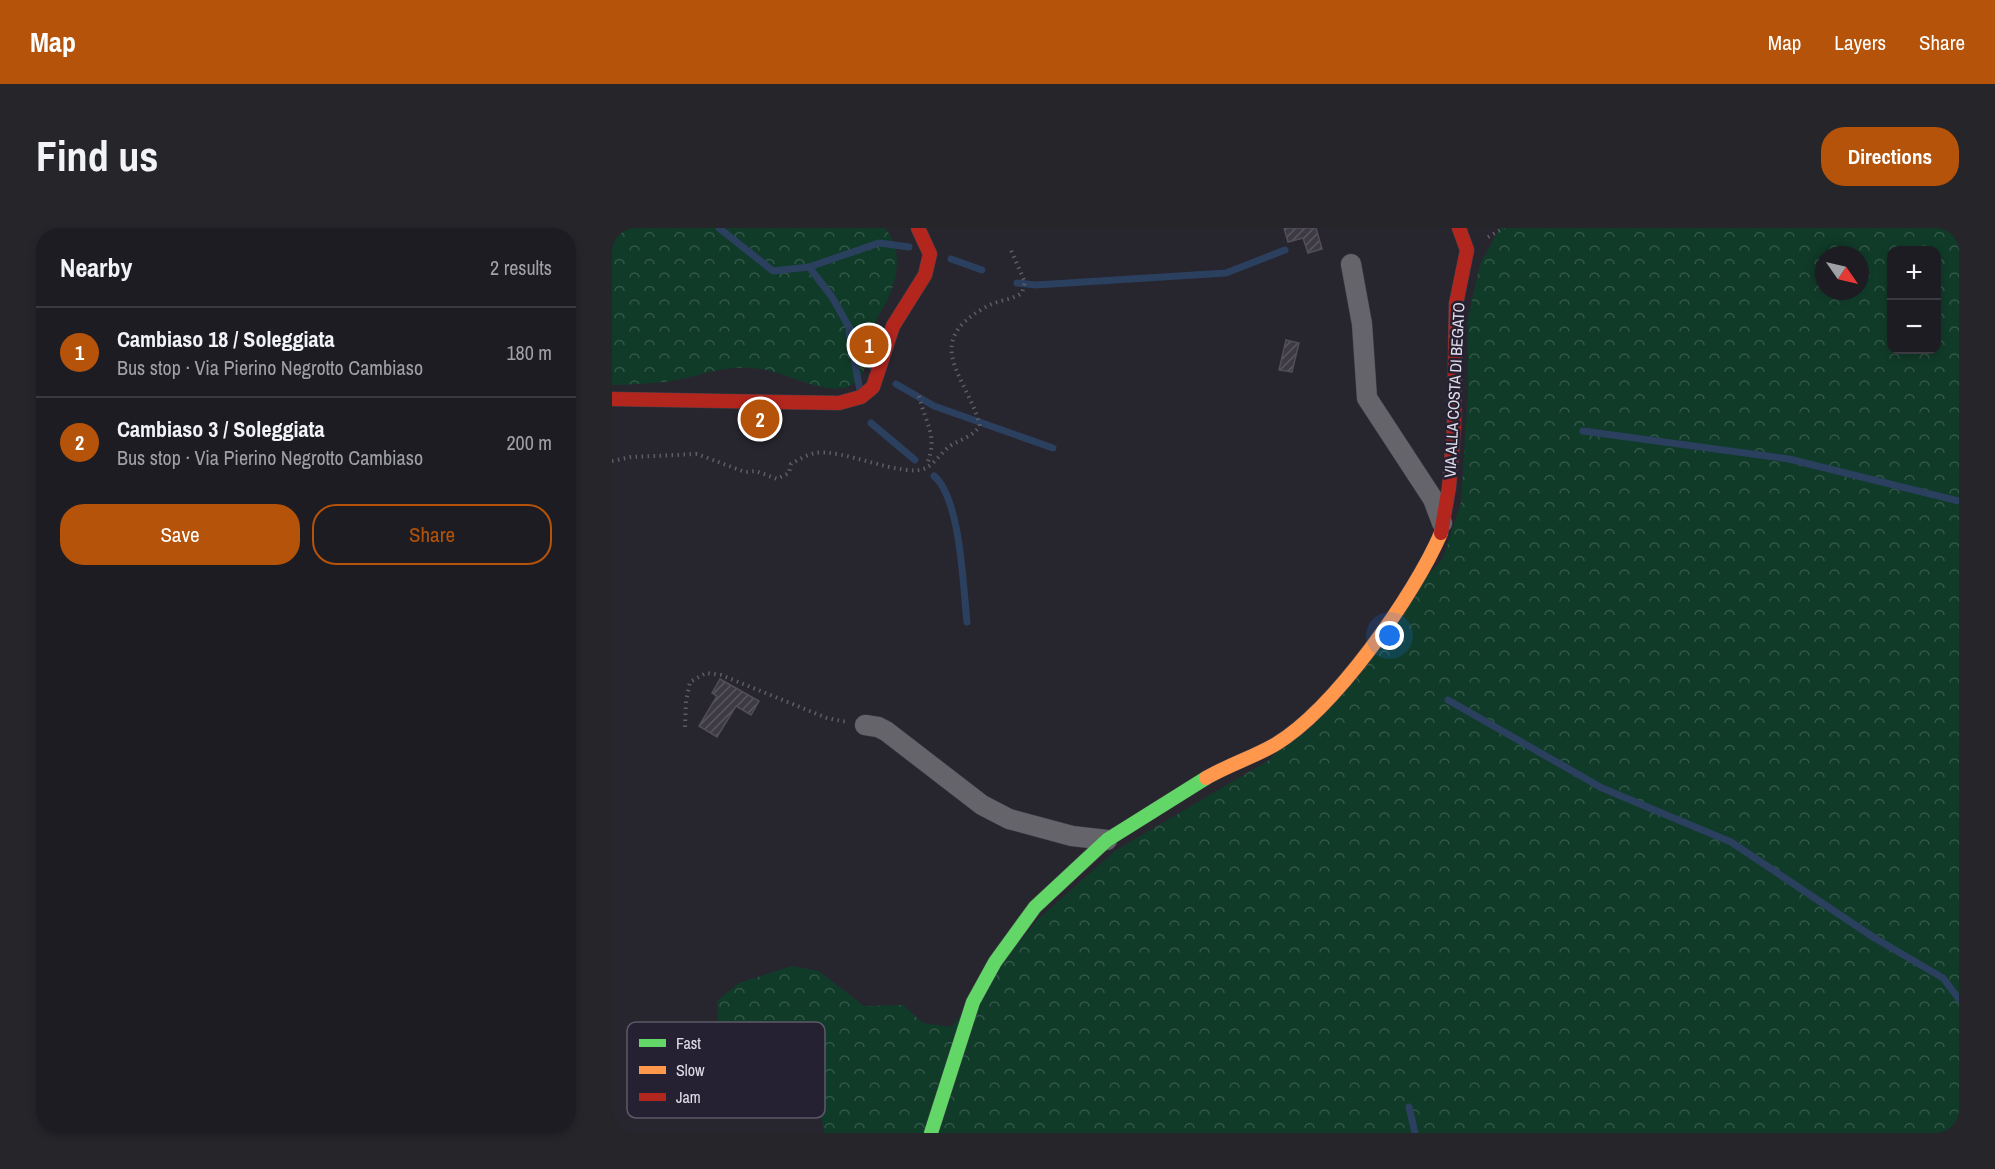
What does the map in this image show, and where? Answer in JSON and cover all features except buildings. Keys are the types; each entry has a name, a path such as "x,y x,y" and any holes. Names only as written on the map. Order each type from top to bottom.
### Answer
{"street":[{"path":"612,399 839,402 864,397 872,391 876,382 896,320 928,272 931,259 928,245 918,228"},
{"name":"VIA ALLA COSTA DI BEGATO","path":"931,1133 973,1002 995,962 1035,907 1107,840 1209,776 1276,744 1312,716 1380,636 1431,557 1443,529 1454,427 1456,304 1467,250 1459,228"},
{"path":"1351,264 1362,324 1367,398 1433,499 1441,515 1443,529"},
{"path":"865,725 886,731 982,805 1009,819 1072,836 1107,840"}],"path":[{"path":"919,396 926,424 933,435 933,448 926,468"},
{"path":"685,727 686,701 690,682 706,673 721,675 827,718 865,725"}],"green space":[{"path":"612,228 885,228 894,245 896,273 891,292 873,329 862,374 853,384 844,388 821,387 772,371 748,368 725,369 664,382 612,385"},
{"path":"1500,228 1959,228 1959,1133 824,1133 822,1118 825,1118 825,1022 718,1022 717,1001 739,983 792,966 819,971 864,1006 903,1005 923,1023 951,1027 1037,920 1115,851 1269,760 1443,558 1461,502 1468,392 1468,318 1480,264"}],"waterway":[{"path":"719,228 773,271 809,267 879,243 909,247"},
{"path":"1017,283 1036,285 1226,273 1285,250"},
{"path":"951,259 982,270"},
{"path":"809,267 832,297 871,366"},
{"path":"849,332 860,391"},
{"path":"896,384 934,406 1053,448"},
{"path":"871,423 915,460"},
{"path":"1583,431 1789,459 1959,501"},
{"path":"934,476 943,487 955,523 967,622"},
{"path":"1448,700 1602,788 1731,842 1873,937 1943,978 1959,999"},
{"path":"1409,1107 1415,1133"}],"traffic: fast":[{"path":"931,1133 973,1002 995,962 1035,907 1107,840 1206,778"}],"traffic: slow":[{"path":"1206,778 1276,744 1323,705 1347,678 1392,618 1429,559 1441,533"}],"traffic: jam":[{"path":"612,399 839,403 861,397 873,387 893,326 925,275 930,254 918,228"},
{"path":"1441,533 1449,487 1454,427 1456,304 1467,250 1459,228"}],"place":[{"name":"Cambiaso 18 / Soleggiata","path":"869,345"},
{"name":"Cambiaso 3 / Soleggiata","path":"760,419"}]}
